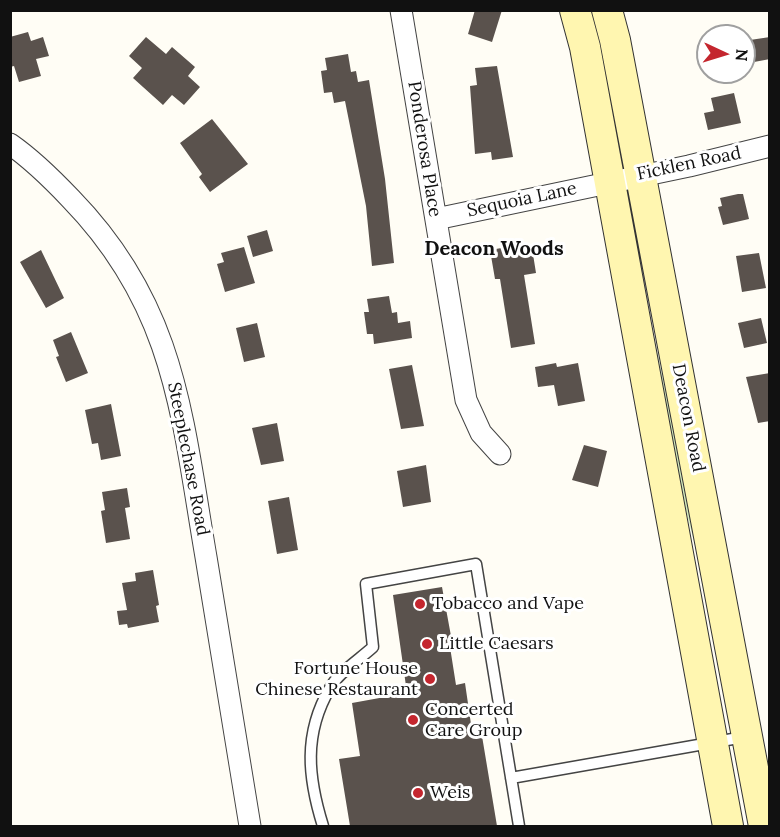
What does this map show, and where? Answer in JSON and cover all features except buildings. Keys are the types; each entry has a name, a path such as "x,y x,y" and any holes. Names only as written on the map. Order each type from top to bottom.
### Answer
{"main road":[{"name":"Deacon Road","path":"574,10 585,47 728,826"},
{"name":"Deacon Road","path":"607,10 615,39 749,736 764,826"}],"street":[{"name":"Ponderosa Place","path":"401,10 466,400 481,433 500,454"},
{"name":"Steeplechase Road","path":"10,144 52,179 114,248 135,280 159,333 176,389 189,453 249,826"},
{"name":"Ficklen Road","path":"609,181 689,166 770,146"},
{"name":"Sequoia Lane","path":"436,219 609,181"}],"lane":[{"path":"323,826 313,793 310,738 330,687 373,647 366,584 476,564 519,826"},
{"path":"511,778 749,736"}],"green space":[{"path":"646,298 709,599 672,457"}],"place":[{"name":"Tobacco and Vape","path":"420,604"},
{"name":"Little Caesars","path":"427,644"},
{"name":"Fortune House Chinese Restaurant","path":"430,679"},
{"name":"Concerted Care Group","path":"413,720"},
{"name":"Weis","path":"418,793"}],"district":[{"name":"Deacon Woods","path":"494,249"}]}
